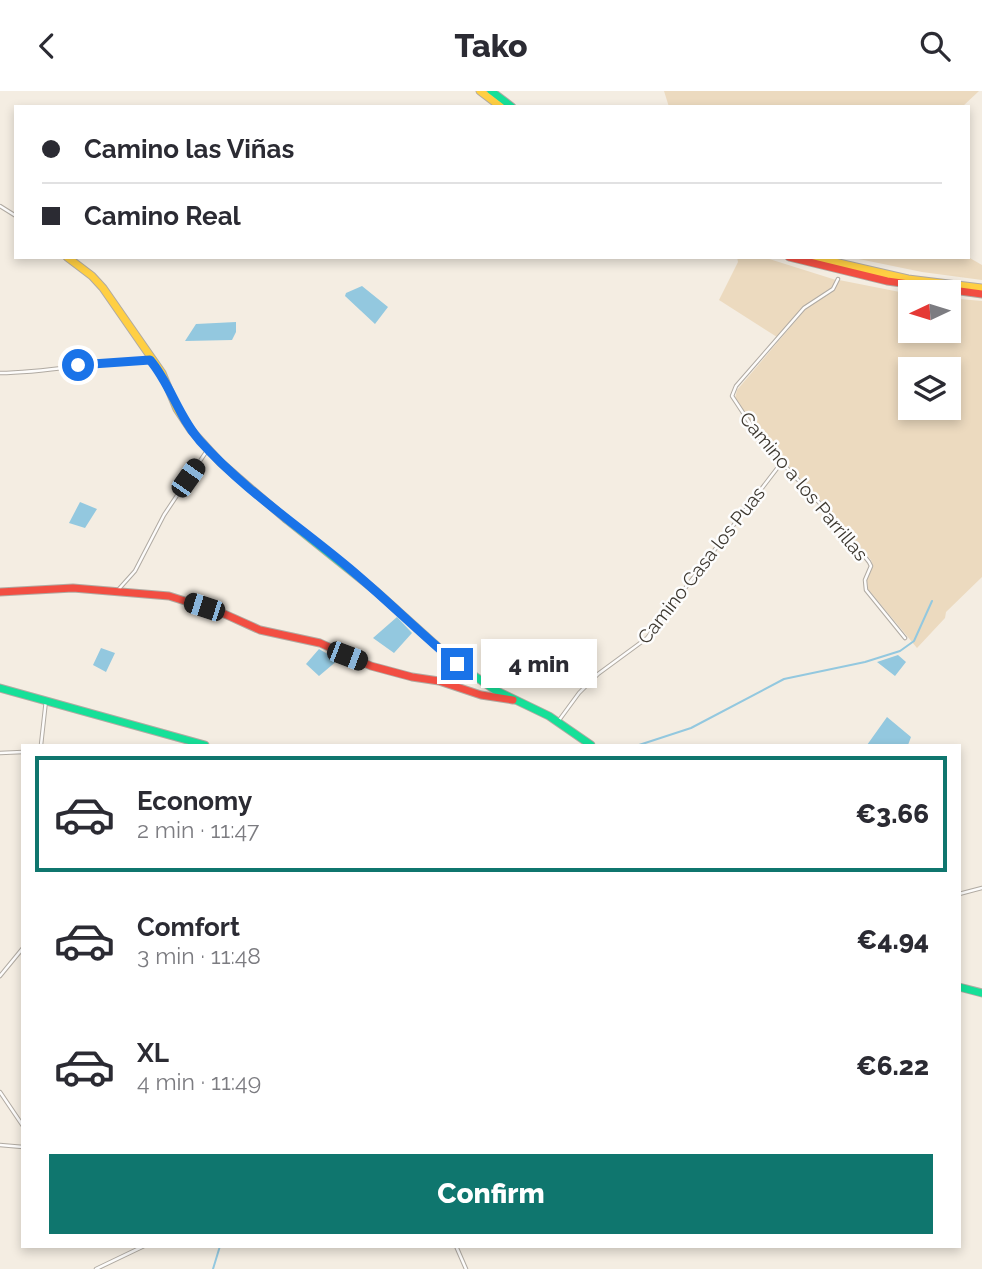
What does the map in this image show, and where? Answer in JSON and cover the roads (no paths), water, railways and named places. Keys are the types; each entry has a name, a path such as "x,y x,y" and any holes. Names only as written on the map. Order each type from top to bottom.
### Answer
{"main road":[{"path":"480,91 498,105"},
{"path":"491,91 509,105"},
{"path":"70,259 103,288 150,360 162,373 177,409 208,449 242,482 348,567 475,678 515,701 549,716 589,744"},
{"path":"797,259 887,282 982,295"},
{"path":"821,259 885,274 982,288"},
{"path":"0,592 73,587 169,596 220,612 260,630 320,643 371,666 439,681 481,695 515,701"},
{"path":"0,688 201,744"},
{"path":"961,988 982,993"}],"street":[{"name":"Camino a los Parrillas","path":"838,279 833,289 804,308 732,393 733,402 747,422 839,524 869,562 871,566 864,585 866,590 905,638"},
{"path":"0,373 26,373 75,365 150,360"},
{"path":"118,590 135,571 164,515 208,449"},
{"name":"Camino Casa los Puas","path":"557,723 579,693 598,674 646,638 782,462"},
{"path":"41,744 46,700"},
{"path":"0,753 21,752"},
{"path":"961,893 982,888"},
{"path":"0,976 21,950"},
{"path":"0,1092 21,1123"},
{"path":"0,1145 21,1147"},
{"path":"96,1269 140,1248"},
{"path":"457,1248 466,1269"}],"water":[{"path":"362,286 388,307 375,324 345,296"},
{"path":"236,322 236,332 232,340 185,341 196,324"},
{"path":"80,502 97,509 85,528 69,523"},
{"path":"397,617 412,633 394,653 373,638"},
{"path":"496,639 524,657 519,665 489,649"},
{"path":"101,648 115,653 106,672 93,665"},
{"path":"319,649 338,660 319,676 306,664"},
{"path":"898,655 906,662 895,676 877,662"},
{"path":"887,717 911,737 908,744 868,744"}],"waterway":[{"path":"642,744 691,728 784,679 865,662 900,651 914,641 932,601"},
{"path":"213,1269 219,1248"}]}
